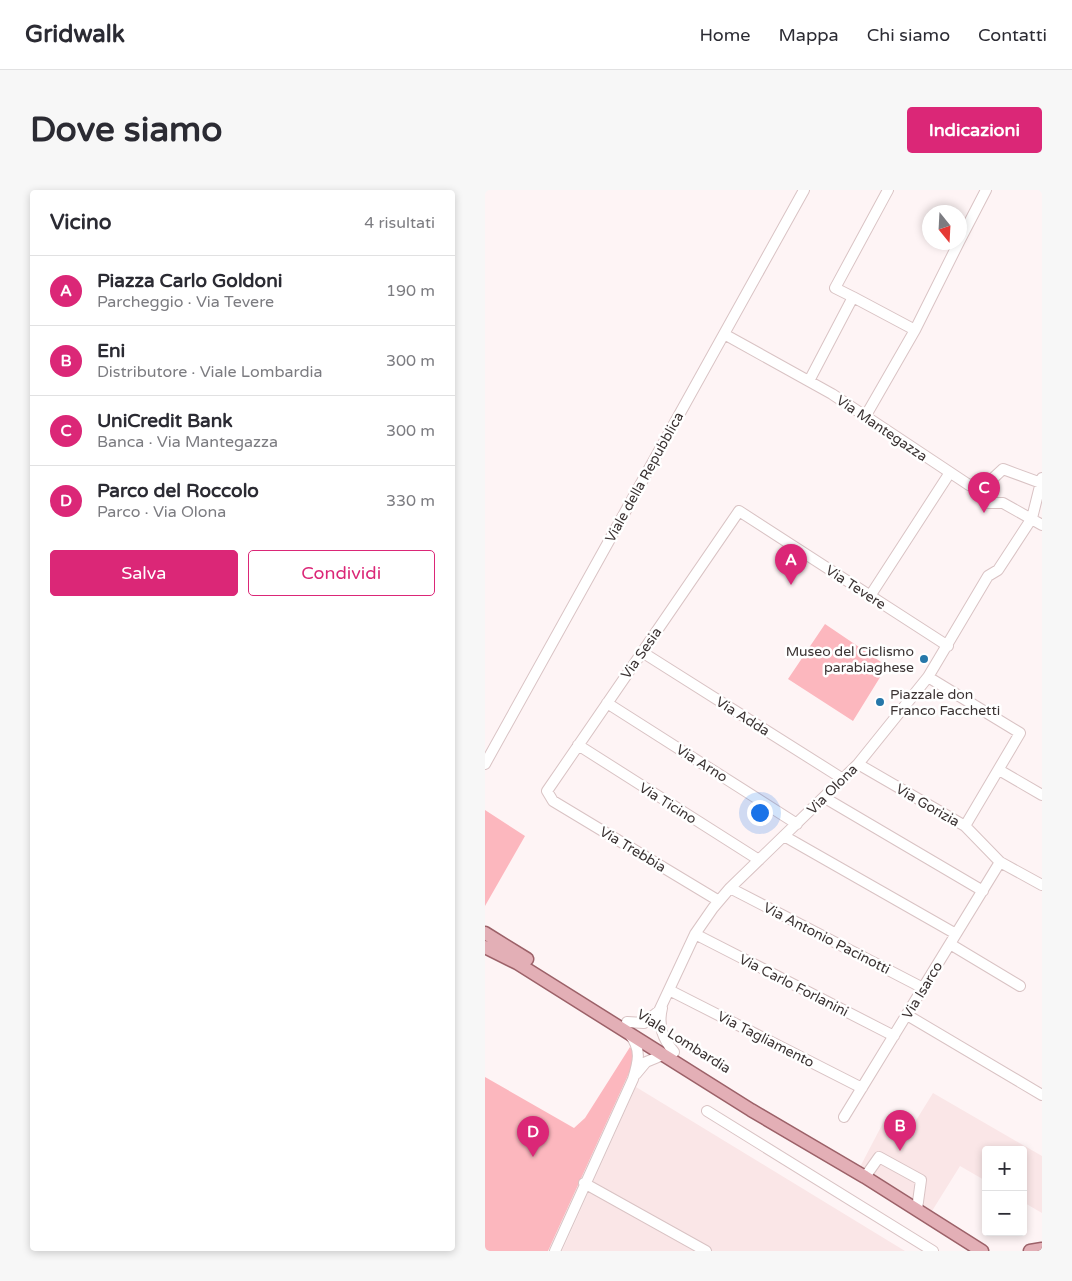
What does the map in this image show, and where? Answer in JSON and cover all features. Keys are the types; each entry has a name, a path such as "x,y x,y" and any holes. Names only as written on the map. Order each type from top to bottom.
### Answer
{"main road":[{"name":"Viale Lombardia","path":"485,933 628,1028 784,1121 865,1176 982,1251"},
{"name":"Viale Lombardia","path":"485,947 517,963 628,1028"},
{"name":"Viale Lombardia","path":"971,1243 994,1251"}],"street":[{"name":"Viale della Repubblica","path":"485,764 804,190"},
{"path":"888,190 835,288 915,330"},
{"path":"967,227 986,190"},
{"path":"865,418 915,330 955,250"},
{"path":"809,381 853,297"},
{"name":"Via Mantegazza","path":"724,334 832,394 949,474 969,485 978,484"},
{"path":"1033,518 1042,480 1003,470 989,482 978,484 983,499 988,503 1003,503 1033,518 1042,525"},
{"path":"870,596 949,474"},
{"name":"Via Tevere","path":"739,511 948,646"},
{"name":"Via Sesia","path":"547,795 548,788 739,511"},
{"name":"Via Olona","path":"628,1028 644,1023 655,1016 663,1004 695,934 730,888 858,764 928,677 988,576 998,570 1033,518"},
{"name":"Via Adda","path":"642,652 843,779"},
{"path":"928,677 1020,733 965,826"},
{"name":"Via Arno","path":"607,703 797,824"},
{"name":"Via Ticino","path":"578,745 759,860"},
{"name":"Via Gorizia","path":"858,764 965,826 1000,862 1042,885"},
{"path":"999,770 1042,795"},
{"name":"Via Trebbia","path":"547,795 553,801 719,901"},
{"path":"825,798 983,890"},
{"path":"784,836 956,934"},
{"name":"Via Isarco","path":"845,1117 1000,862"},
{"name":"Via Antonio Pacinotti","path":"730,888 923,988"},
{"name":"Via Carlo Forlanini","path":"695,934 894,1036"},
{"path":"950,944 1020,986"},
{"name":"Via Tagliamento","path":"669,990 862,1088"},
{"name":"Via Olona","path":"663,1004 660,1019 661,1032 668,1053"},
{"path":"907,1015 1042,1095"},
{"path":"555,1251 584,1183 633,1079 639,1056 637,1044 628,1028"},
{"path":"633,1079 647,1062 668,1053"},
{"path":"707,1111 933,1251"},
{"path":"865,1176 879,1157 921,1180 917,1209"},
{"path":"584,1183 706,1251"}],"shaded area":[{"path":"825,624 887,666 853,721 788,679"},
{"path":"485,810 525,836 485,906"},
{"path":"630,1047 636,1055 629,1073 548,1251 485,1251 485,1077 574,1128 585,1118"},
{"path":"636,1087 905,1251 562,1251"},
{"path":"933,1093 1025,1146 982,1146 982,1179 960,1166 932,1211 860,1167 884,1121 907,1135"},
{"path":"1027,1147 1042,1156 1042,1213 1027,1204"}],"place":[{"name":"UniCredit Bank","path":"984,513"},
{"name":"Piazza Carlo Goldoni","path":"791,585"},
{"name":"Museo del Ciclismo parabiaghese","path":"924,659"},
{"name":"Piazzale don Franco Facchetti","path":"880,702"},
{"name":"Eni","path":"900,1151"},
{"name":"Parco del Roccolo","path":"533,1157"}]}
